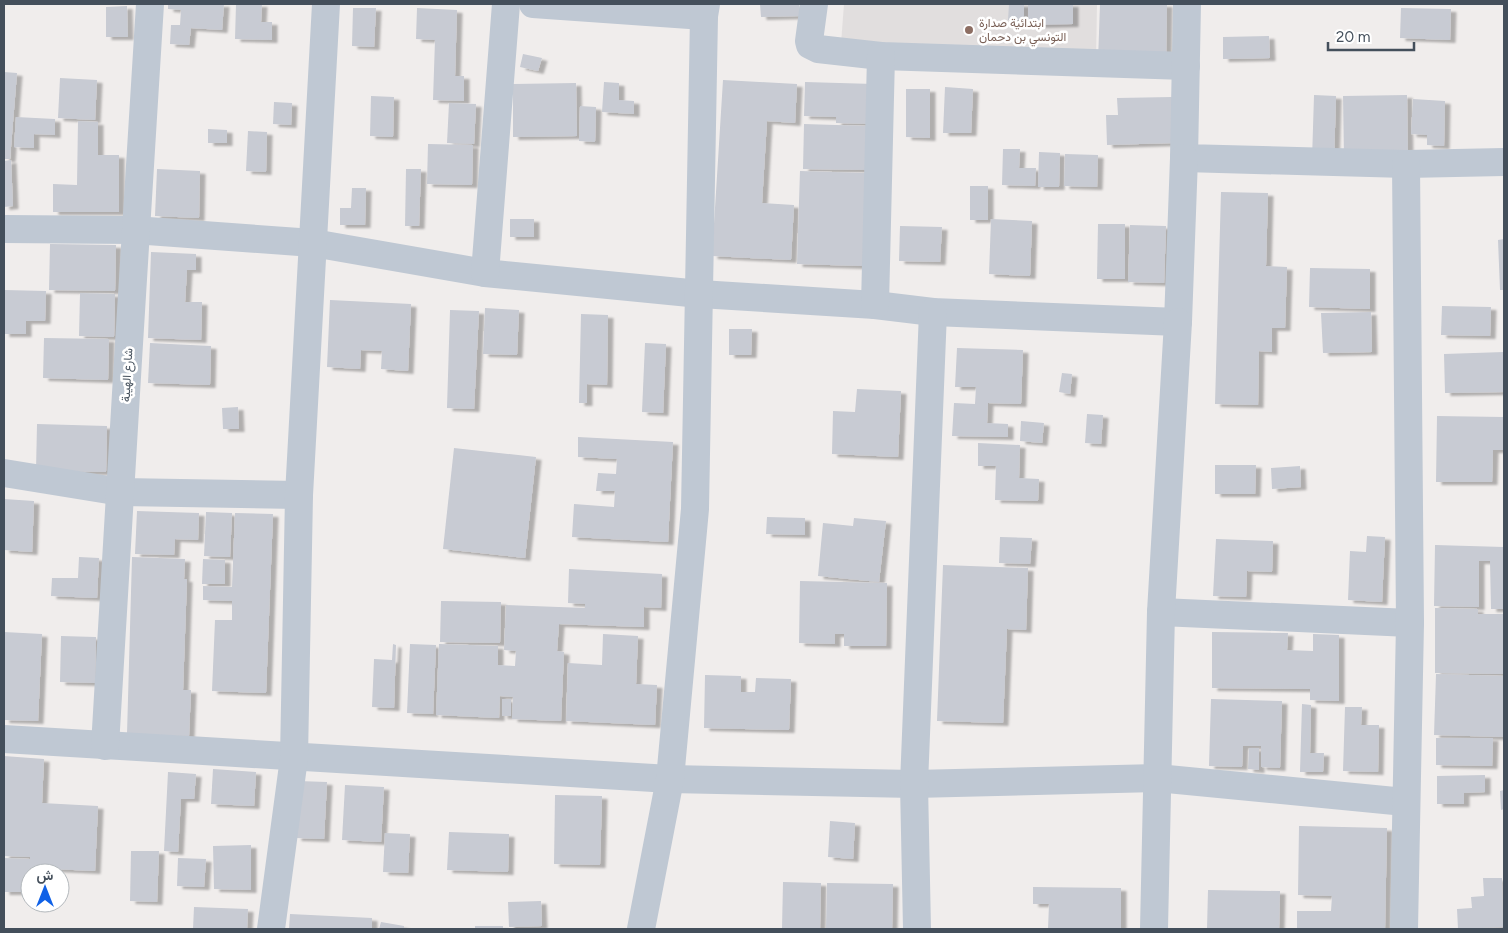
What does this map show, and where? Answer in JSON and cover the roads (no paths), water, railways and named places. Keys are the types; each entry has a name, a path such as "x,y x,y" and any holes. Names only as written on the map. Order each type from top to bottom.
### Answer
{"street":[{"name":"شارع الهيبة","path":"105,746 121,492 134,230 150,4"},
{"path":"271,929 294,758 299,495 326,4"},
{"path":"485,273 506,4"},
{"path":"533,4 705,10 694,509 670,779 641,929"},
{"path":"814,4 810,45 818,49 881,56 1186,66"},
{"path":"1154,929 1161,612 1178,322 1187,4"},
{"path":"875,305 881,56"},
{"path":"1184,158 1406,164 1504,162"},
{"path":"1404,929 1410,623 1406,164"},
{"path":"4,229 134,230 313,243 485,273 700,294 875,305 933,312 1178,322"},
{"path":"917,929 914,784 933,312"},
{"path":"4,473 121,492 299,495"},
{"path":"1161,612 1410,623"},
{"path":"4,739 294,758 670,779 914,784 1156,778 1405,802"}],"place":[{"name":"ابتدائية صدارة التونسي بن دحمان","path":"969,30"}]}
